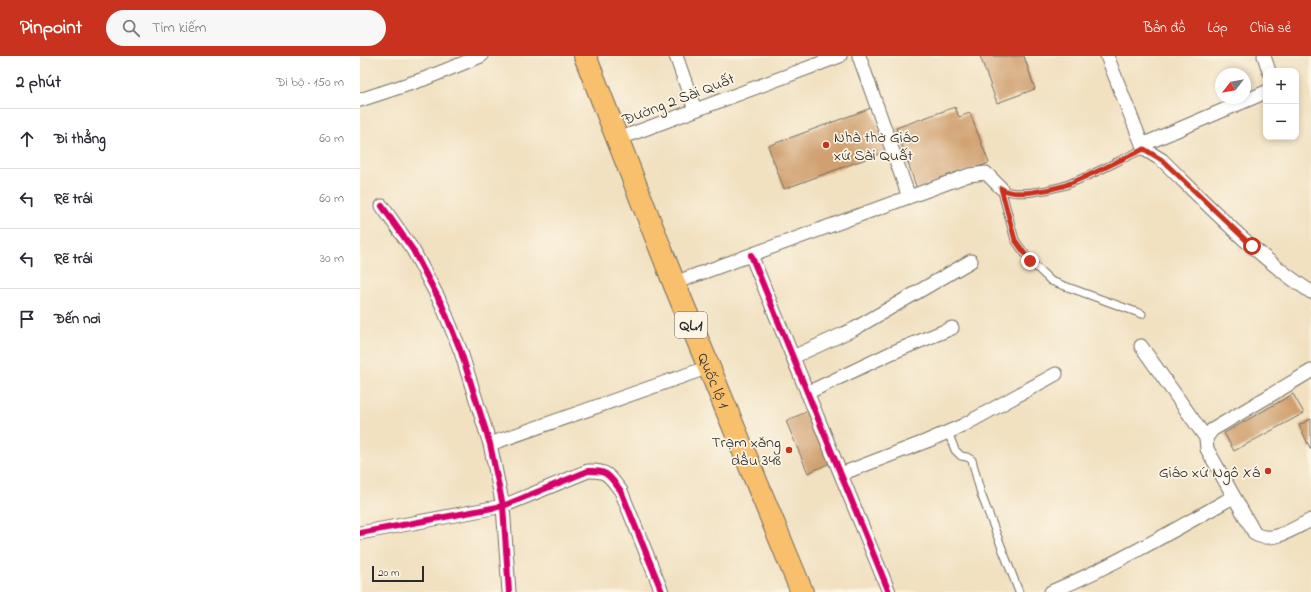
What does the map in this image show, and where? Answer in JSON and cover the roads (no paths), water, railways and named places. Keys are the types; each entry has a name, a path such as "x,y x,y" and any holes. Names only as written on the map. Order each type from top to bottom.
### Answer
{"highway":[{"name":"Quốc lộ 1","path":"585,56 674,283 802,592"}],"street":[{"path":"360,100 424,79 480,56"},
{"path":"676,56 695,110"},
{"name":"Đường 2 Sài Quất","path":"618,139 840,56"},
{"path":"859,56 909,197"},
{"path":"1107,56 1143,147 1162,160 1252,246 1290,278 1311,292"},
{"path":"1264,56 1268,68"},
{"path":"1143,147 1263,93"},
{"path":"674,283 969,175 986,173 1001,188"},
{"path":"382,206 412,250 442,305 461,352 490,444 503,506 509,592"},
{"path":"751,255 889,592"},
{"path":"793,358 854,329 971,261"},
{"path":"807,393 891,354 952,328"},
{"path":"1141,346 1206,438 1207,449 1255,534 1262,538 1271,539 1311,520"},
{"path":"490,444 709,367"},
{"path":"1206,438 1212,430 1311,371"},
{"path":"840,474 948,432 1056,374"},
{"path":"360,533 503,506 588,471 602,471 611,478 621,491 662,592"},
{"path":"1051,592 1092,574 1233,497"}],"lane":[{"path":"1001,188 1006,192 1016,194 1062,186 1143,147"},
{"path":"1001,188 1015,240 1030,261 1052,281 1142,314"},
{"path":"948,432 955,450 961,456 972,460 981,494 1020,592"}],"place":[{"name":"Nhà thờ Giáo xứ Sài Quất","path":"826,145"},
{"name":"Trạm xăng dầu 348","path":"789,450"},
{"name":"Giáo xứ Ngô Xá","path":"1268,471"}]}
